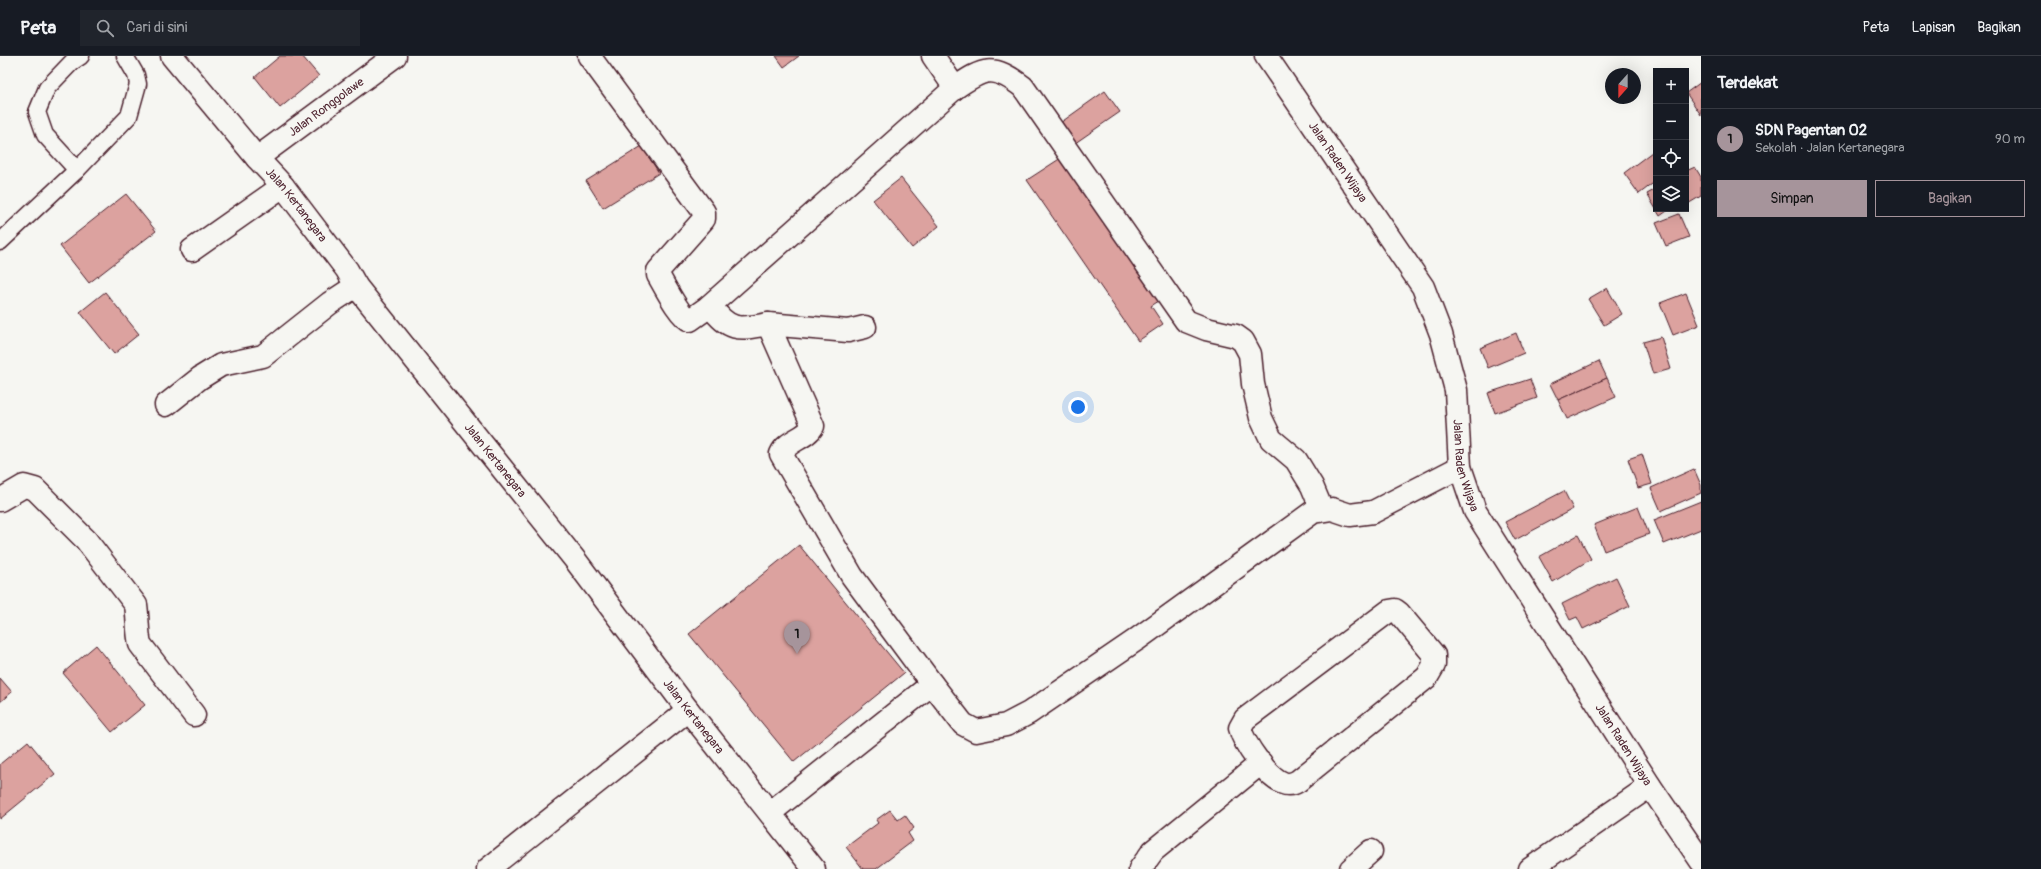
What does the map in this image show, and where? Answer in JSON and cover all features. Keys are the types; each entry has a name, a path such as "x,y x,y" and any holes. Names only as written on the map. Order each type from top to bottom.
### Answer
{"street":[{"name":"Jalan Kertanegara","path":"172,56 257,158 283,186 347,270 356,286 576,561 688,710 771,812 814,869"},
{"name":"Jalan Ronggolawe","path":"257,158 395,56"},
{"path":"589,56 704,212 704,219 659,269 658,275 686,319 692,320 710,306 955,88 978,73 992,72 1008,76 1023,87 1186,321 1206,329 1236,336 1243,342 1250,354 1253,384 1261,418 1271,439 1296,460 1312,486 1322,510"},
{"path":"932,56 955,88"},
{"name":"Jalan Raden Wijaya","path":"1266,56 1423,287 1441,334 1456,390 1460,467 1475,511 1650,786 1701,861"},
{"path":"192,250 283,186"},
{"path":"166,405 200,378 221,365 263,356 330,302 356,286"},
{"path":"710,306 728,325 735,328 743,329 768,324 848,331 865,327"},
{"path":"768,324 814,426 810,431 784,448 782,456 852,576 963,724 976,731 1006,725 1029,713 1136,640 1313,512 1332,509 1350,515 1373,512 1460,467"},
{"path":"0,500 24,486 35,489 86,540 136,605 138,616 137,630 140,644 194,715"},
{"path":"1394,610 1399,613 1434,656 1434,665 1427,677 1298,781 1291,785 1282,783 1261,763 1242,738 1240,728 1245,719 1389,611 1394,610"},
{"path":"771,812 932,684"},
{"path":"488,869 688,710"},
{"path":"1140,869 1153,851 1261,763"},
{"path":"1530,869 1650,786"},
{"path":"1351,869 1370,851"}],"lane":[{"path":"77,170 45,136 37,112 47,88 72,62 81,56"},
{"path":"0,242 77,170 129,116 133,108 138,84 136,75 125,56"}],"building":[{"path":"280,56 302,56 319,76 280,108 255,77"},
{"path":"776,56 799,56 784,67"},
{"path":"1701,82 1701,115 1689,97 1689,91"},
{"path":"1105,91 1120,112 1068,148 1053,128"},
{"path":"642,146 659,173 603,208 586,181"},
{"path":"1653,151 1653,183 1639,194 1624,173"},
{"path":"1064,156 1162,299 1151,306 1163,324 1138,341 1027,180"},
{"path":"1695,167 1701,177 1701,196 1689,203 1689,176 1689,170"},
{"path":"901,178 939,226 912,248 873,200"},
{"path":"1653,191 1653,204 1647,194"},
{"path":"126,194 156,231 89,283 60,246"},
{"path":"1658,212 1666,212 1660,216"},
{"path":"1679,214 1689,237 1666,246 1656,223"},
{"path":"1607,288 1622,314 1604,325 1588,299"},
{"path":"105,292 139,334 114,354 80,312"},
{"path":"1686,293 1699,325 1673,335 1660,303"},
{"path":"1516,333 1524,353 1488,368 1480,348"},
{"path":"1661,337 1671,369 1653,374 1643,342"},
{"path":"1599,361 1607,378 1558,400 1550,384"},
{"path":"1607,378 1616,397 1567,419 1558,400"},
{"path":"1530,379 1537,398 1495,413 1488,393"},
{"path":"1642,454 1652,484 1638,488 1628,459"},
{"path":"1694,469 1701,485 1701,493 1661,511 1651,488"},
{"path":"1564,491 1573,509 1515,540 1505,522"},
{"path":"1701,501 1701,529 1664,544 1654,520"},
{"path":"1638,507 1649,534 1604,551 1594,525"},
{"path":"1578,535 1591,559 1553,582 1539,557"},
{"path":"799,545 904,673 794,762 689,634"},
{"path":"1616,577 1630,606 1583,629 1577,617 1570,620 1562,604"},
{"path":"96,645 145,705 112,732 63,673"},
{"path":"0,678 12,692 0,702"},
{"path":"28,741 55,774 0,819 0,764"},
{"path":"890,810 898,820 905,815 914,828 908,833 913,841 876,869 863,869 846,847 878,823 876,820"}],"place":[{"name":"SDN Pagentan 02","path":"797,654"}]}
